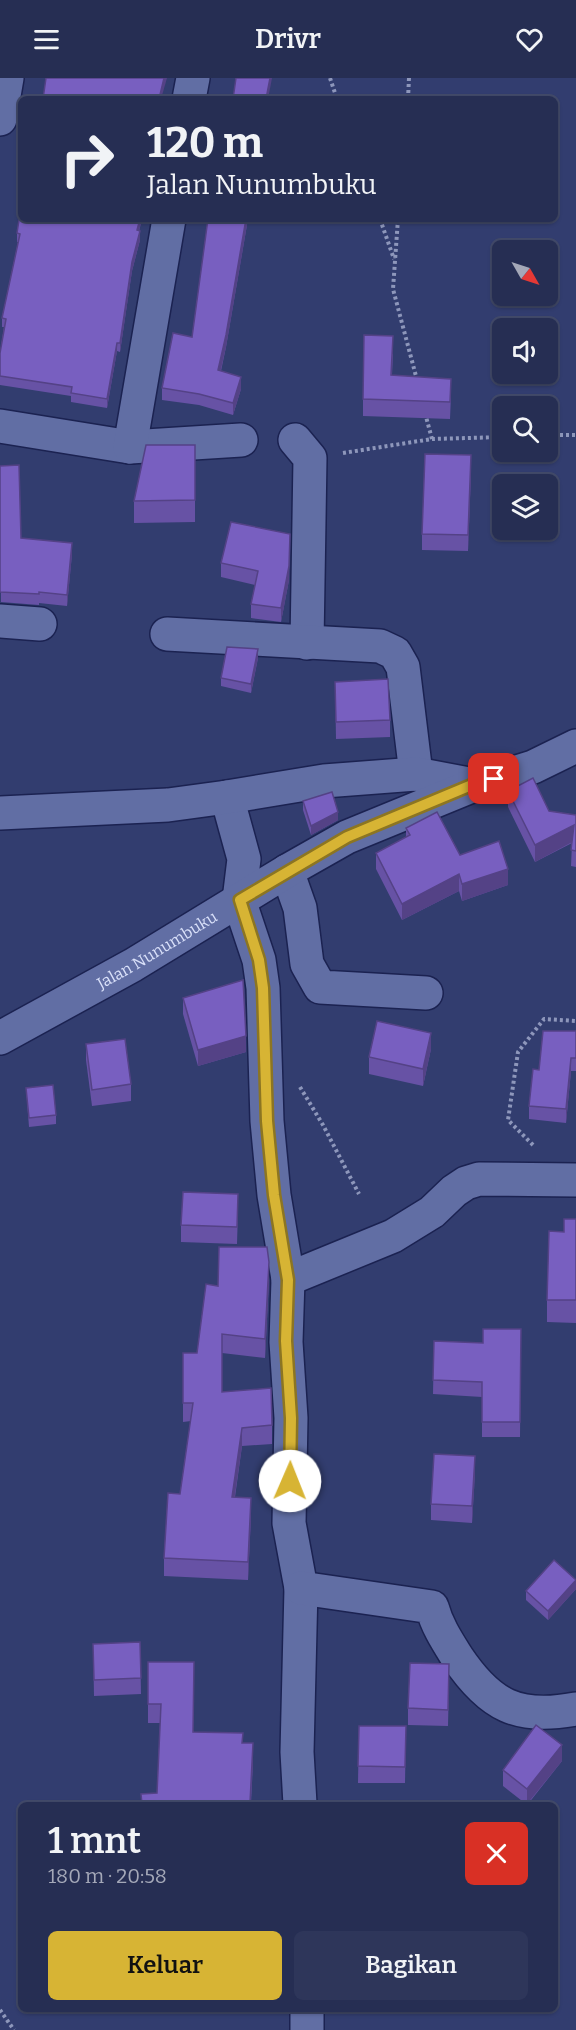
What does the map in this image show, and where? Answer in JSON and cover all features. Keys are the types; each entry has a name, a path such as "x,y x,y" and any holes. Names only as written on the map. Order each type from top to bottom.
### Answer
{"street":[{"path":"0,119 7,78"},
{"path":"190,96 193,78"},
{"path":"130,447 168,222"},
{"path":"0,426 130,447 241,441"},
{"path":"302,449 307,643"},
{"path":"0,621 40,624"},
{"path":"167,634 380,646 395,653 403,667 416,774"},
{"name":"Jalan Nunumbuku","path":"0,1038 133,965 347,837 474,784 533,767 576,746"},
{"path":"0,813 168,805 324,781 416,774 474,784"},
{"path":"227,797 244,859 240,900 259,960 263,988 267,1121 274,1195 288,1280 286,1341 291,1418 289,1523 301,1588 297,1752 300,1802"},
{"path":"287,871 300,908 307,964 320,987 426,993"},
{"path":"288,1280 393,1236 432,1212 466,1183 479,1179 572,1180"},
{"path":"301,1588 432,1607 435,1621 467,1672 493,1697 507,1706 532,1713 557,1712 576,1708"},
{"path":"306,2012 307,2030"}],"path":[{"path":"330,78 336,96"},
{"path":"408,96 409,78"},
{"path":"381,222 395,262"},
{"path":"398,222 393,288 417,381"},
{"path":"423,404 432,439"},
{"path":"558,435 576,435"},
{"path":"302,449 432,439 492,437"},
{"path":"572,1180 508,1120 518,1052 544,1019 576,1021"},
{"path":"300,1086 323,1125 358,1194"},
{"path":"0,2010 14,2030"}],"building":[{"path":"46,78 164,78 160,96 43,96"},
{"path":"236,78 270,78 267,96 233,96"},
{"path":"19,222 139,222 137,230 140,231 132,262 120,343 117,343 107,399 71,393 72,387 0,376 0,353 6,319 2,318 20,234 17,233"},
{"path":"208,222 245,222 218,370 241,377 233,403 162,388 173,333 192,337"},
{"path":"364,335 393,336 391,375 451,379 450,402 363,399"},
{"path":"146,445 195,445 195,500 134,501"},
{"path":"425,454 471,455 468,535 422,534"},
{"path":"19,465 21,538 72,543 67,595 0,592 0,466"},
{"path":"231,522 290,534 289,566 281,608 251,604 258,571 221,563"},
{"path":"227,647 258,649 251,684 221,678"},
{"path":"388,679 390,720 336,722 335,682"},
{"path":"533,778 549,811 576,815 576,851 571,850 574,825 535,845 508,791"},
{"path":"332,792 338,812 311,826 303,801"},
{"path":"437,812 460,855 499,841 508,869 462,884 459,874 402,904 376,853 410,835 406,828"},
{"path":"243,980 246,1036 198,1050 183,998"},
{"path":"377,1021 431,1033 423,1069 369,1057"},
{"path":"543,1031 576,1031 576,1058 571,1058 566,1109 529,1106 533,1069 539,1070"},
{"path":"125,1039 131,1084 92,1090 86,1044"},
{"path":"53,1085 56,1115 29,1118 26,1088"},
{"path":"183,1192 238,1194 237,1227 181,1225"},
{"path":"564,1219 576,1219 576,1300 547,1300 549,1231 564,1232"},
{"path":"219,1247 267,1247 269,1262 265,1339 222,1334 222,1392 271,1388 272,1425 242,1428 232,1497 251,1498 248,1562 164,1558 168,1493 180,1494 193,1403 183,1403 183,1353 197,1353 206,1284 218,1286"},
{"path":"483,1329 521,1329 520,1422 482,1422 482,1382 433,1380 434,1341 483,1343"},
{"path":"434,1454 475,1456 472,1506 431,1504"},
{"path":"554,1560 576,1580 548,1611 526,1591"},
{"path":"140,1642 141,1678 94,1680 93,1644"},
{"path":"148,1662 194,1662 193,1732 243,1733 242,1743 253,1743 250,1802 142,1802 141,1794 157,1793 161,1704 148,1704"},
{"path":"410,1663 449,1664 448,1710 408,1708"},
{"path":"536,1725 562,1745 527,1789 503,1770"},
{"path":"359,1726 406,1726 405,1767 358,1766"}],"route":[{"path":"290,1481 291,1418 286,1341 288,1280 274,1195 267,1121 263,988 259,960 240,900 347,837 474,784 494,779"}]}
